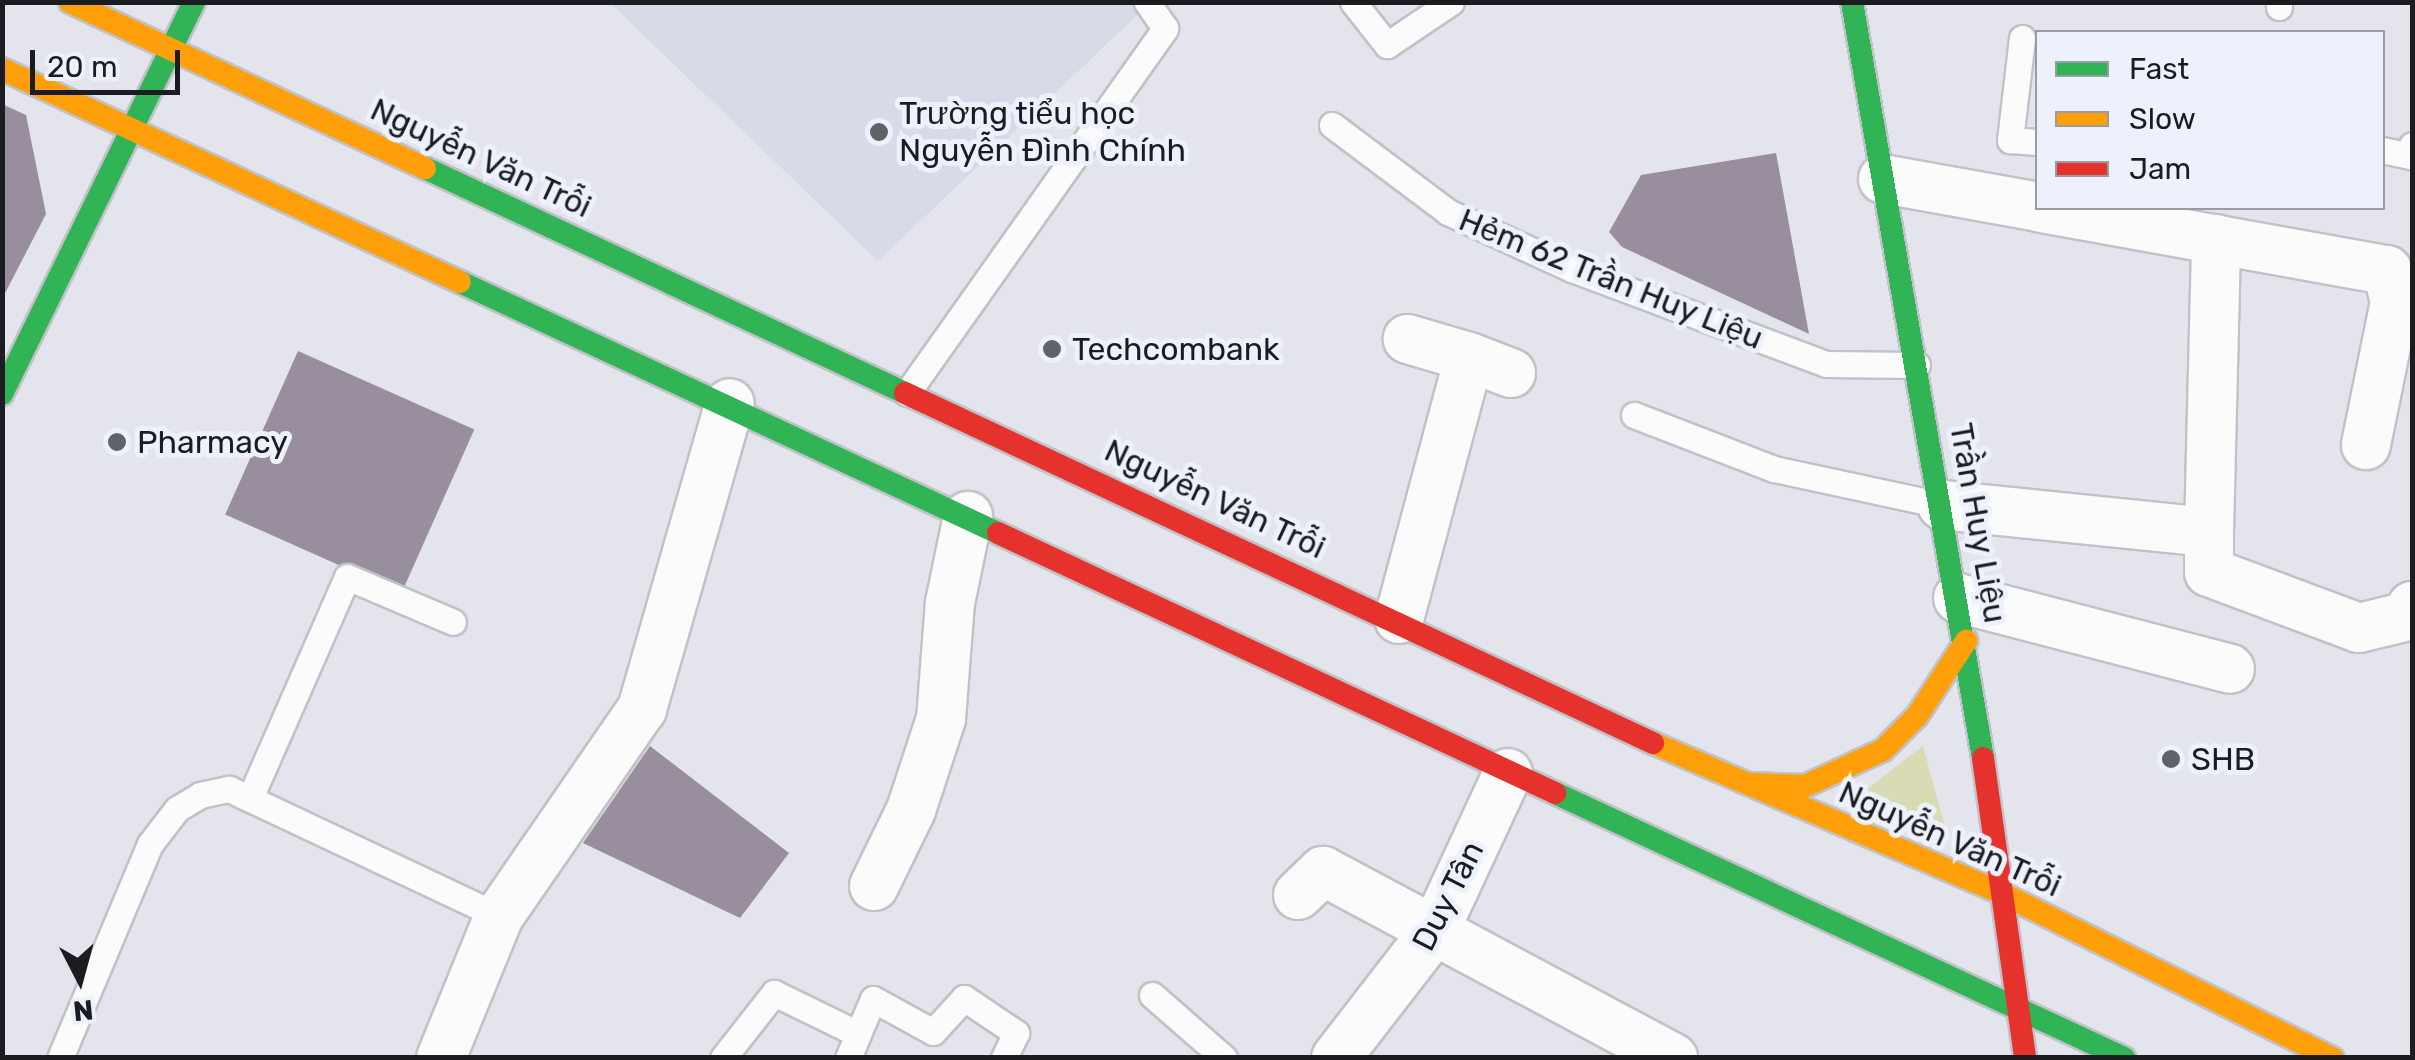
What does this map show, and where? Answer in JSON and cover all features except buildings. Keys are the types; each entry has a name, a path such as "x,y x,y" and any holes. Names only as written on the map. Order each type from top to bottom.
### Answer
{"main road":[{"name":"Nguyễn Văn Trỗi","path":"70,2 1400,619 1741,784 2003,894 2332,1058"},
{"path":"2,394 194,2"},
{"name":"Trần Huy Liệu","path":"1852,2 1962,619 2025,1058"},
{"path":"2,69 730,403 1508,773 2017,1012 2124,1058"},
{"path":"1741,784 1805,786 1882,750 1916,716 1962,619"}],"street":[{"path":"1883,179 2035,205"},
{"path":"2065,210 2198,227 2387,270 2395,302 2366,444"},
{"path":"2198,227 2209,572 2360,628 2408,616 2412,606"},
{"path":"1400,619 1490,365 1408,339"},
{"path":"440,1058 499,916 642,709 730,403"},
{"path":"1942,505 2208,532"},
{"path":"874,886 911,810 942,718 950,602 968,516"},
{"path":"1962,619 2230,669"},
{"name":"Duy Tân","path":"1336,1058 1436,930 1508,773"},
{"path":"1298,895 1323,871 1673,1058"}],"lane":[{"path":"907,392 1166,28 1146,2"},
{"path":"1352,2 1388,45 1451,2"},
{"path":"2022,38 2010,140 2035,142"},
{"name":"Hẻm 62 Trần Huy Liệu","path":"1332,125 1448,212 1572,269 1826,364 1916,365"},
{"path":"2385,151 2410,156 2412,145"},
{"path":"1634,415 1774,469 1942,505"},
{"path":"250,798 347,577 453,622"},
{"path":"60,1058 150,844 177,809 200,795 229,789 499,916"},
{"path":"723,1058 774,993 853,1046 873,999 933,1032 964,998 1016,1033 1004,1058"},
{"path":"1152,995 1224,1058"}],"shaded area":[{"name":"Trường tiểu học Nguyễn Đình Chính","path":"610,3 1150,3 878,261"}],"green space":[{"path":"1923,746 1945,827 1860,794"}],"traffic: fast":[{"path":"2,394 194,2"},
{"path":"1852,2 1983,758"},
{"path":"425,168 905,393"},
{"path":"460,282 998,533"},
{"path":"1555,793 2124,1058"}],"traffic: slow":[{"path":"70,2 425,168"},
{"path":"2,69 460,282"},
{"path":"1752,784 1805,786 1883,750 1917,716 1966,641"},
{"path":"1653,743 2003,894 2332,1058"}],"traffic: jam":[{"path":"905,393 1653,743"},
{"path":"998,533 1555,793"},
{"path":"1983,758 2025,1058"}],"place":[{"name":"Trường tiểu học Nguyễn Đình Chính","path":"879,132"},
{"name":"Techcombank","path":"1052,349"},
{"name":"Pharmacy","path":"117,442"},
{"name":"SHB","path":"2171,759"}]}
